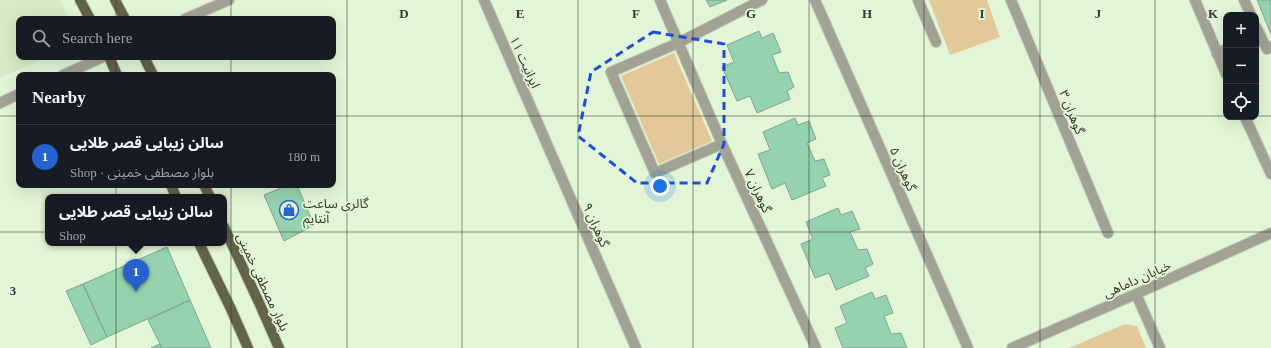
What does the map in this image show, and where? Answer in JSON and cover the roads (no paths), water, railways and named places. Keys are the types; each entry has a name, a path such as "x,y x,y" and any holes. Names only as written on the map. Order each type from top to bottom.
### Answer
{"main road":[{"path":"80,0 88,16"},
{"path":"115,0 123,16"},
{"path":"110,60 116,72"},
{"path":"146,60 152,72"},
{"name":"بلوار مصطفی خمینی","path":"227,233 279,348"},
{"path":"200,246 248,348"}],"street":[{"path":"192,16 229,0"},
{"name":"ایرانیت ۱۱","path":"484,0 533,112"},
{"name":"گوهران ۷","path":"660,0 722,144 816,348"},
{"path":"722,144 655,173 611,72 678,43 762,0"},
{"name":"گوهران ۵","path":"814,0 968,348"},
{"path":"918,0 936,42"},
{"name":"گوهران ۳","path":"1011,0 1108,233"},
{"path":"1195,0 1221,52"},
{"path":"1244,0 1250,12"},
{"path":"1259,35 1268,49 1271,47"},
{"path":"70,72 96,60"},
{"path":"0,103 16,95"},
{"name":"گوهران ۹","path":"533,112 636,348"},
{"path":"1246,120 1271,174"},
{"name":"خیابان داماهی","path":"1012,348 1271,233"},
{"path":"1136,294 1160,348"}],"place":[{"name":"گالری ساعت آنتایم","path":"289,210"},
{"name":"سالن زیبایی قصر طلایی","path":"136,292"}]}
